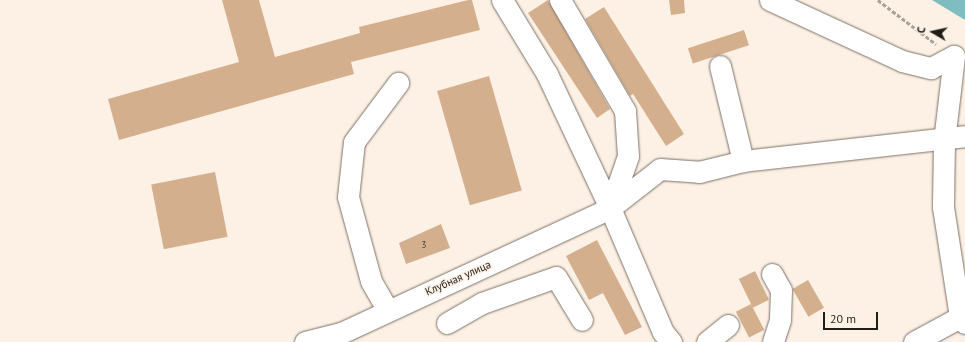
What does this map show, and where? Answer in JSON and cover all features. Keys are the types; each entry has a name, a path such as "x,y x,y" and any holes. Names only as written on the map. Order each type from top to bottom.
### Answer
{"street":[{"path":"502,0 547,74 610,208 663,332 671,342"},
{"path":"560,0 625,111 628,156 610,208"},
{"path":"770,0 902,61 931,68 954,56"},
{"path":"914,342 963,316 942,207 944,140 954,56"},
{"path":"720,66 743,161"},
{"path":"387,309 371,281 348,197 354,142 398,83"},
{"name":"Клубная улица","path":"305,342 341,333 387,309 462,277 610,208 660,169 699,172 743,161 844,148 944,140 965,136"},
{"path":"772,274 781,290 780,320 773,342"},
{"path":"462,277 466,293 482,304"},
{"path":"447,324 482,304 556,277 582,320"},
{"path":"707,342 728,325"}],"path":[{"path":"878,0 954,56"}],"water":[{"path":"932,0 965,0 965,20"}],"building":[{"path":"222,0 259,0 275,57 360,33 359,27 468,0 472,0 480,30 351,62 354,74 119,140 108,99 239,62"},
{"path":"548,0 610,109 597,118 528,13"},
{"path":"669,0 684,0 685,13 671,15"},
{"path":"604,7 684,134 666,146 633,94 630,96 585,19"},
{"path":"744,30 749,45 693,63 688,48"},
{"path":"489,76 522,190 470,205 437,91"},
{"path":"215,172 228,237 164,249 151,184"},
{"path":"441,224 450,248 406,264 399,243"},
{"path":"597,240 642,327 625,335 603,293 589,300 566,256"},
{"path":"755,271 769,300 753,308 739,279"},
{"path":"808,280 824,308 808,317 792,289"},
{"path":"751,304 764,330 749,338 736,312"}]}
